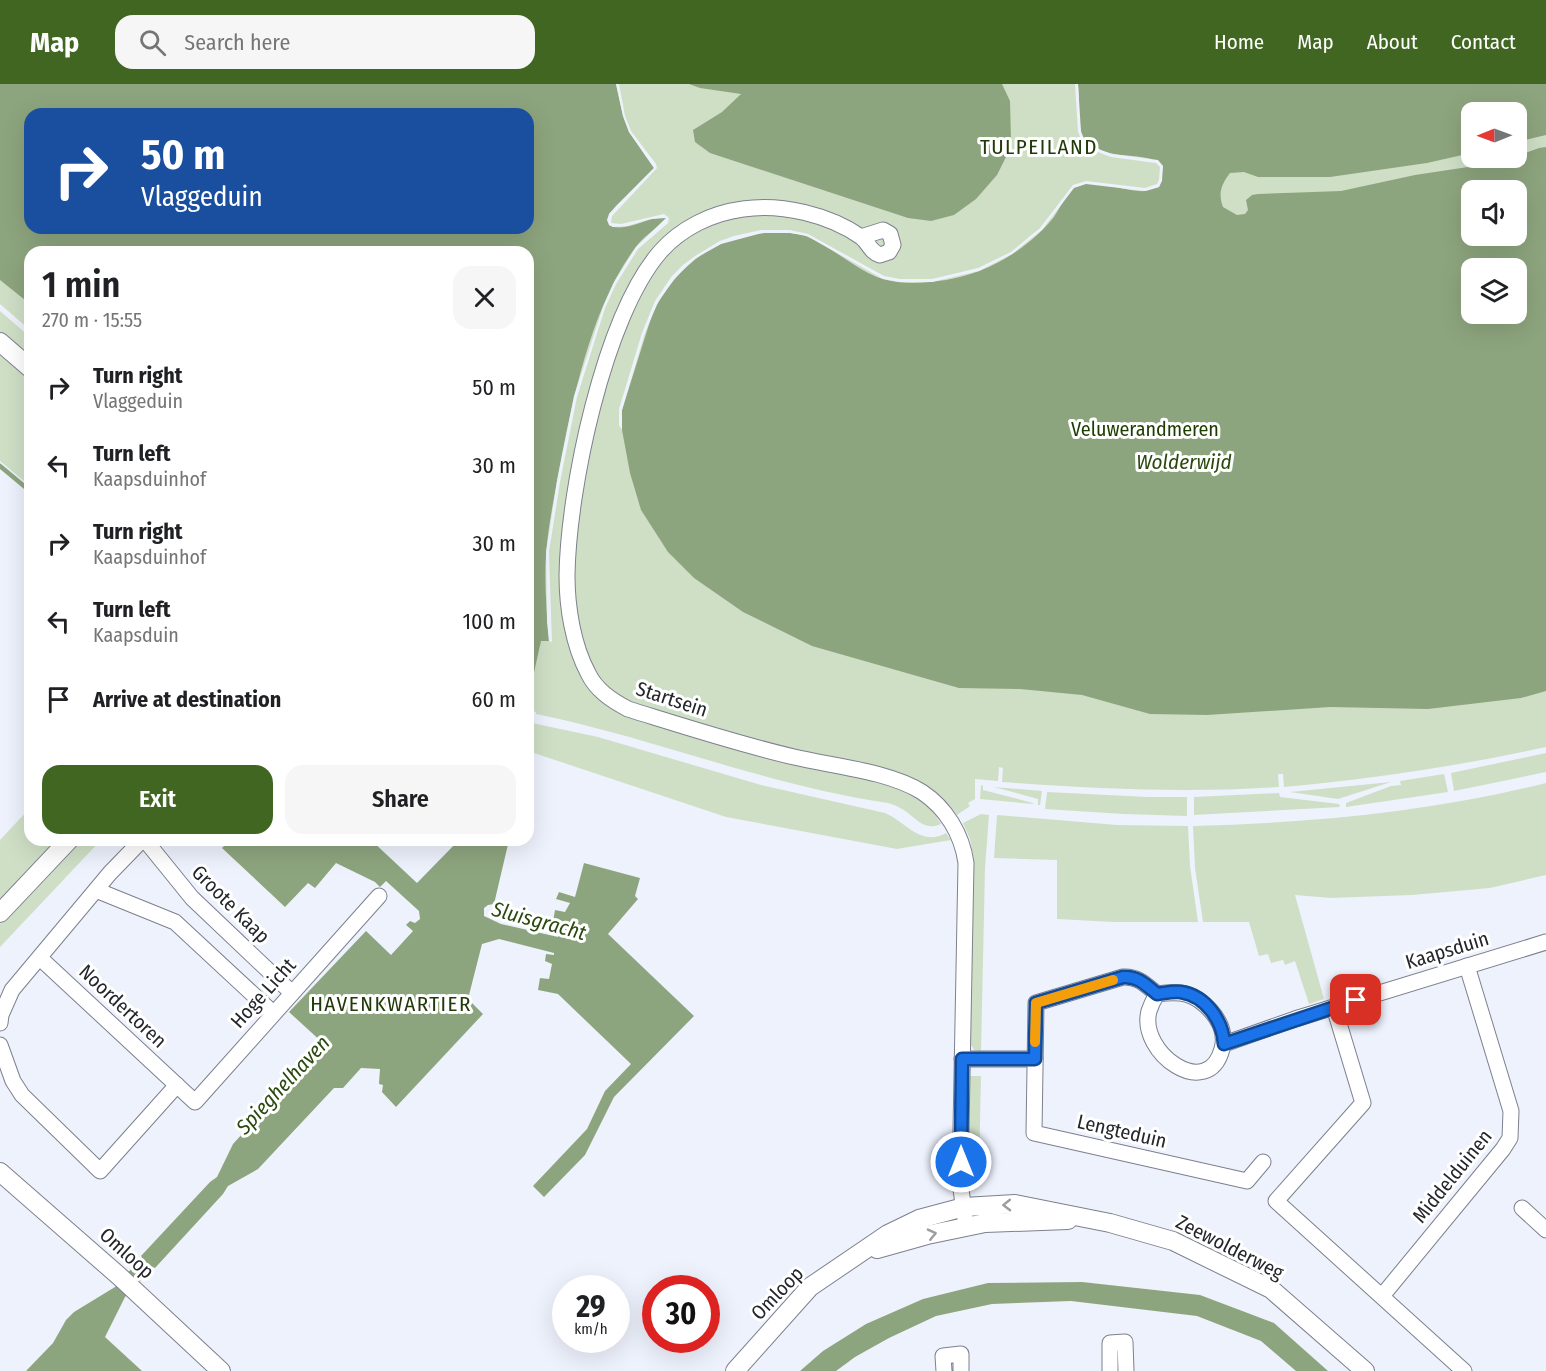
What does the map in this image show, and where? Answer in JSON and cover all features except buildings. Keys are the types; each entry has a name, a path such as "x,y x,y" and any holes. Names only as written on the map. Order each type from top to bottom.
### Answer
{"main road":[{"path":"0,342 24,364"},
{"path":"0,913 63,846"},
{"name":"Omloop","path":"0,1172 134,1289 220,1371"},
{"name":"Zeewolderweg","path":"964,1206 1015,1204 1048,1209 1173,1240 1271,1289 1365,1371"},
{"name":"Omloop","path":"735,1371 810,1287 888,1234 909,1224 964,1206"},
{"name":"Zeewolderweg","path":"966,1226 1019,1221 1085,1219"},
{"name":"Omloop","path":"859,1255 917,1237 966,1226"}],"street":[{"name":"Startsein","path":"861,237 834,223 802,213 773,208 747,208 717,214 688,229 662,250 651,263 631,298 620,324 588,430 576,494 568,558 570,614 587,673 598,688 627,709 738,742 896,780 922,792 940,807 952,822 964,849 966,863 960,1182 966,1226"},
{"path":"0,1023 12,990 110,873 138,846"},
{"name":"Groote Kaap","path":"149,846 192,898 292,993"},
{"path":"96,890 175,922 273,1013"},
{"name":"Hoge Licht","path":"177,1085 195,1102 380,896"},
{"name":"Kaapsduin","path":"1224,1044 1334,1007 1546,942"},
{"name":"Noordertoren","path":"40,958 177,1085"},
{"name":"Middelduinen","path":"1382,1296 1510,1138 1511,1111 1467,966"},
{"path":"962,1059 1035,1059 1036,1003 1131,976 1139,979 1157,994 1184,993 1204,1004 1217,1018 1223,1034 1224,1044 1216,1064 1208,1070 1184,1070 1170,1062 1153,1041 1148,1027 1149,1011 1157,994"},
{"path":"1334,1007 1363,1103 1276,1201 1464,1371"},
{"path":"0,1045 13,1081 22,1095 100,1171 177,1085"},
{"name":"Lengteduin","path":"1035,1059 1034,1133 1247,1181 1263,1162"},
{"path":"1522,1208 1546,1230"},
{"path":"1110,1371 1110,1343 1125,1342 1126,1371"},
{"path":"944,1371 944,1356 961,1354 961,1371"}],"green space":[{"name":"Wolderwijd","path":"0,84 1546,84 1546,747 1448,766 1317,784 1284,787 1283,774 1278,774 1279,787 1244,789 1141,789 1002,782 1003,768 999,767 998,781 975,779 975,799 968,803 970,806 957,815 933,790 902,774 762,743 592,691 771,757 881,782 912,794 931,809 941,824 929,826 890,803 843,795 755,774 624,736 536,714 534,712 534,672 540,645 534,642 534,246 24,246 24,325 0,304"},
{"path":"0,311 24,332 24,354 0,332"},
{"path":"0,353 24,375 24,481 0,461"},
{"path":"534,723 598,737 761,785 885,813 921,835 937,837 946,833 951,840 897,849 726,817 534,753"},
{"path":"1546,753 1546,772 1454,791 1451,773"},
{"path":"1444,774 1448,792 1346,807 1346,803 1391,786 1401,785 1400,781"},
{"path":"1391,782 1338,799 1290,792"},
{"path":"1546,783 1546,875 1490,888 1412,895 1331,898 1295,895 1324,999 1309,1004 1295,961 1285,965 1283,960 1271,963 1268,954 1259,956 1249,922 1203,922 1195,868 1193,826 1326,819 1415,809"},
{"path":"981,785 983,790 1033,804 980,799"},
{"path":"994,787 1042,791 1040,805 1038,805 1038,799"},
{"path":"1047,792 1187,797 1187,816 1045,809"},
{"path":"1279,793 1280,797 1339,804 1340,807 1194,815 1194,797"},
{"path":"24,814 24,846 52,846 0,901 0,840"},
{"path":"981,814 989,815 985,868 981,1052 974,1050 970,1043 974,860 970,839 963,823"},
{"path":"997,815 1117,825 1188,826 1190,866 1198,922 1057,919 1057,860 994,858"},
{"path":"73,846 95,846 0,947 0,924"},
{"path":"970,1076 981,1076 979,1170 977,1176 973,1178 968,1172"}],"water":[{"path":"0,84 616,84 629,132 654,168 609,214 609,225 623,227 652,219 666,218 638,244 620,272 595,326 586,354 564,442 548,534 545,577 549,641 541,641 534,673 534,246 24,246 24,299 0,280"},
{"path":"689,84 1002,84 1010,101 1011,139 1006,157 997,175 976,199 954,215 931,221 908,218 710,153 695,142 693,130 722,112 741,94 700,88"},
{"name":"Wolderwijd","path":"1078,84 1546,84 1546,135 1527,140 1527,102 1461,102 1461,155 1427,163 1330,177 1258,177 1244,172 1230,173 1223,185 1221,202 1223,207 1237,215 1245,214 1248,210 1246,200 1258,194 1341,191 1415,175 1461,168 1527,168 1527,152 1546,147 1546,691 1521,698 1428,709 1330,707 1207,715 1150,714 1082,695 1020,689 959,688 812,646 743,612 694,578 668,552 641,510 630,473 622,430 622,410 652,315 661,298 684,269 713,248 730,240 748,235 777,232 808,237 874,276 898,282 931,282 977,272 1006,258 1032,240 1054,217 1074,187 1091,183 1146,191 1159,187 1163,166 1151,159 1101,151 1085,140 1080,125"},
{"path":"224,846 377,846 417,883 453,846 508,846 494,904 484,908 484,916 501,924 558,937 562,925 553,922 555,910 565,912 570,903 556,899 559,892 575,897 584,863 640,878 635,896 638,899 608,934 694,1016 614,1097 585,1155 544,1197 533,1186 587,1129 605,1091 631,1064 558,994 538,990 540,978 549,979 552,964 545,961 546,954 554,955 554,953 499,939 482,944 468,999 483,1014 396,1107 382,1092 383,1085 379,1084 380,1069 361,1068 343,1088 334,1088 258,1169 228,1186 155,1268 153,1267 125,1297 105,1337 142,1371 26,1371 53,1343 66,1320 74,1312 115,1287 141,1256 217,1177 233,1144 324,1044 289,1012 366,931 391,955 413,931 406,925 410,921 415,923 420,919 419,911 386,881 380,887 375,882 336,863 315,888 308,883 285,907 222,848"},
{"path":"1082,1282 1200,1295 1274,1323 1328,1371 1296,1371 1261,1341 1197,1316 1071,1301 992,1304 936,1316 889,1338 855,1357 836,1371 800,1371 823,1351 866,1324 923,1299 988,1283"}],"pier":[{"path":"616,84 619,84 625,116 631,131 657,168 612,216 611,223 621,224 664,214 669,218 668,223 638,249 616,284 605,308 577,397 549,552 552,642 549,641 547,622 546,552 574,396 603,307 614,282 636,247 666,218 613,227 607,220 616,206 654,168 629,132"},
{"path":"1075,84 1078,84 1081,132 1085,141 1112,154 1158,160 1163,166 1162,181 1159,187 1145,191 1086,184 1074,188 1042,230 1012,254 979,271 932,282 900,282 883,279 807,236 790,233 762,233 721,244 696,258 685,268 658,302 645,333 622,410 622,430 619,425 619,409 642,333 655,301 672,276 683,265 720,241 761,230 790,230 808,234 884,276 900,279 932,279 978,268 1011,252 1040,228 1073,185 1086,181 1145,188 1157,184 1160,167 1156,163 1111,157 1083,143 1078,132"}],"waterway":[{"path":"0,466 24,486"}],"slow traffic":[{"path":"1035,1042 1036,1003 1113,980"}],"district":[{"name":"TULPEILAND","path":"1039,147"},
{"name":"HAVENKWARTIER","path":"391,1004"}],"route":[{"path":"961,1162 962,1059 1035,1059 1036,1003 1131,976 1139,979 1157,994 1184,993 1204,1004 1217,1018 1224,1044 1356,1000"}],"park label":[{"name":"Veluwerandmeren","path":"1145,429"}],"water label":[{"name":"Sluisgracht","path":"539,921"},
{"name":"Spieghelhaven","path":"283,1085"}]}
